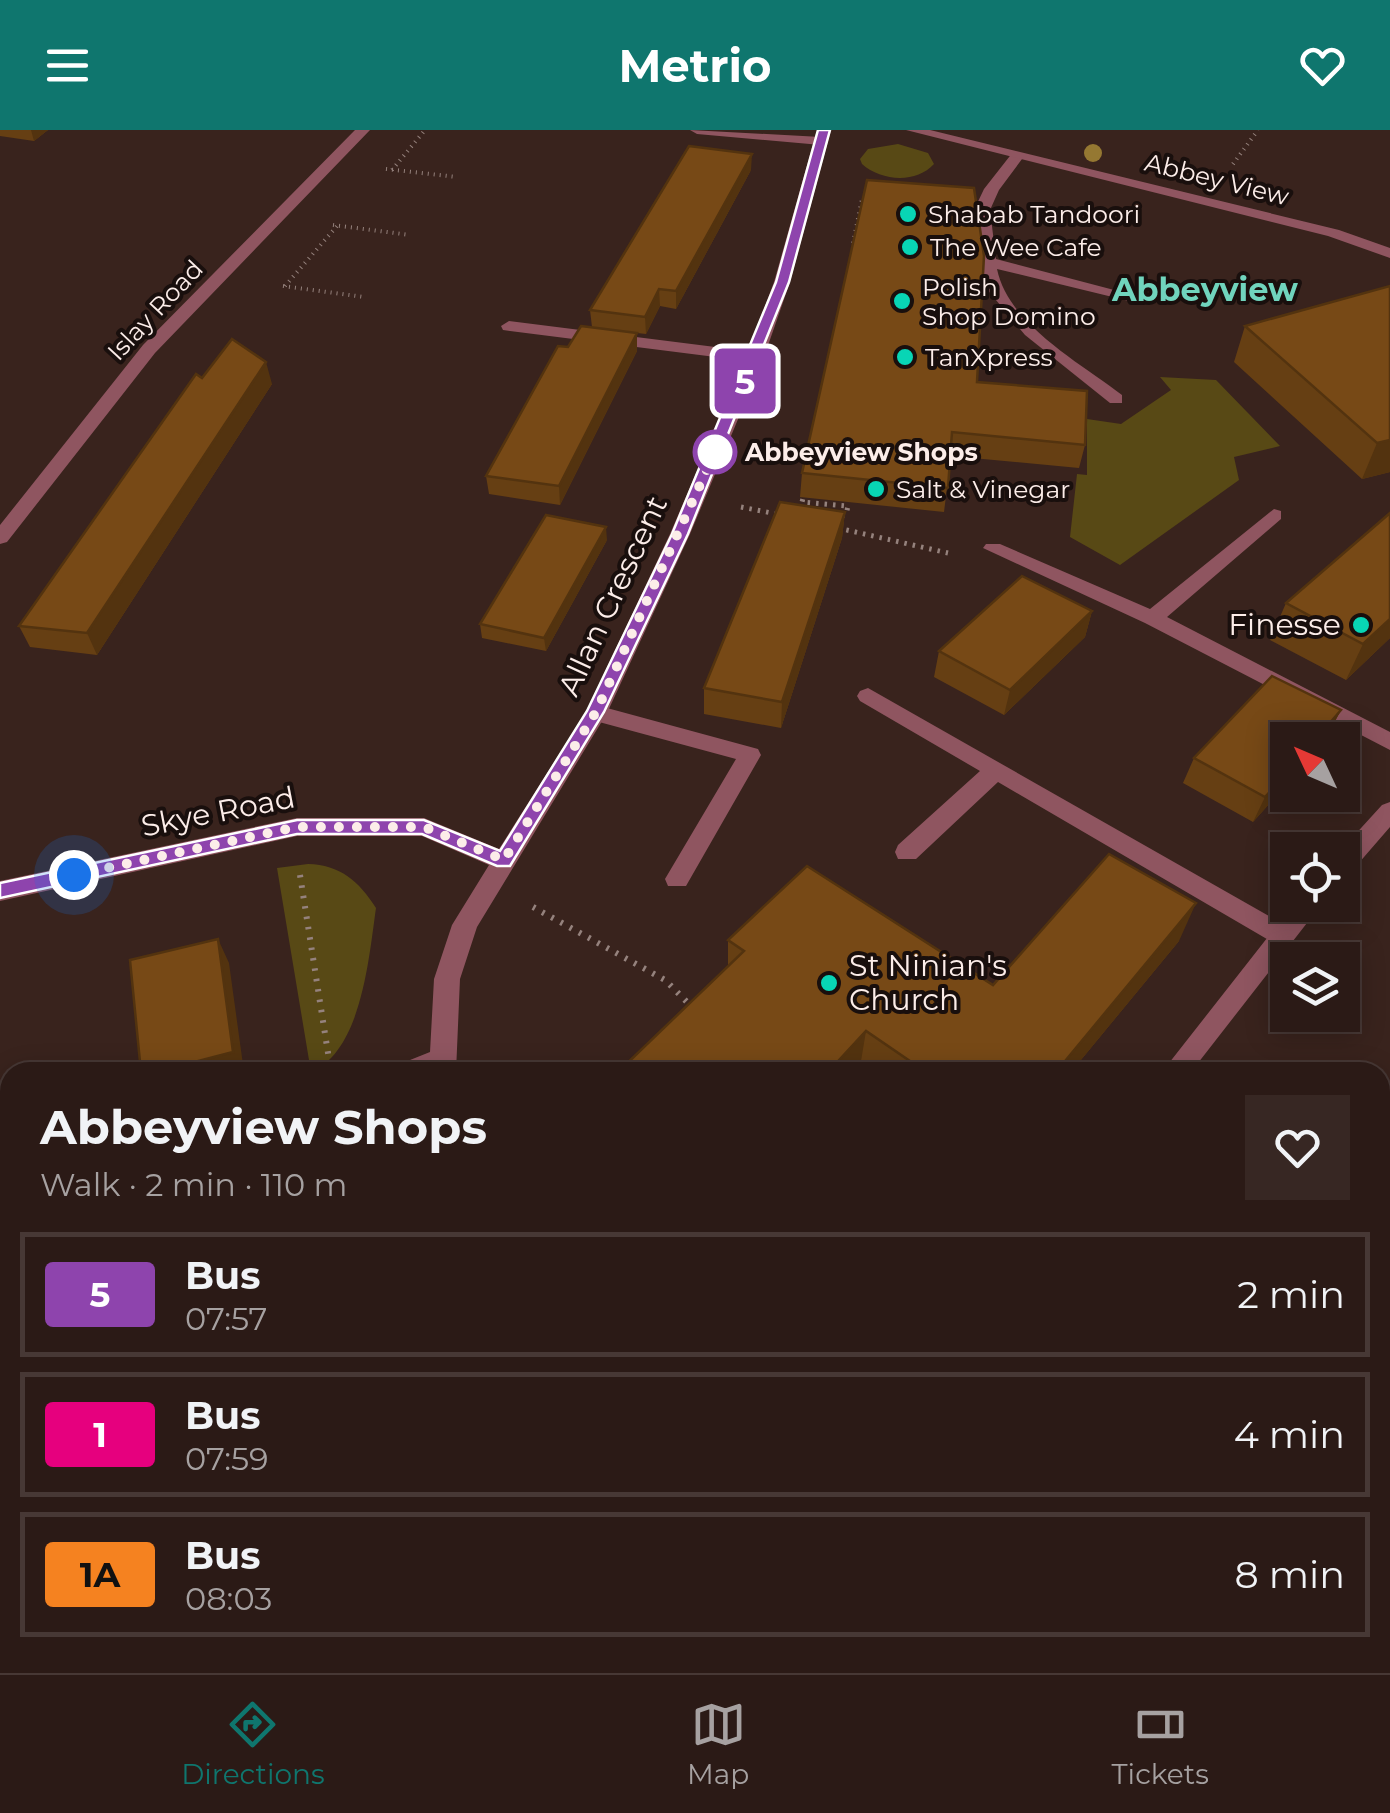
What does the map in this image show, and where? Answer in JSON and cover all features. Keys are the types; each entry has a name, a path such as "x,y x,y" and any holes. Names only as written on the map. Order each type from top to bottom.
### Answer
{"street":[{"name":"Islay Road","path":"0,538 149,350 363,130"},
{"path":"697,130 823,135"},
{"name":"Abbey View","path":"913,130 1333,233 1390,253"},
{"name":"Allan Crescent","path":"442,1062 447,979 465,925 596,712 680,534 755,357 782,282 823,135"},
{"path":"1018,154 982,210 994,289 1037,338 1116,399"},
{"path":"990,262 1129,296"},
{"path":"509,326 755,357"},
{"path":"1152,618 1274,515"},
{"path":"993,548 1152,618 1390,742"},
{"path":"868,696 1281,935"},
{"path":"596,712 750,755 678,879"},
{"path":"907,852 996,769"},
{"path":"1360,845 1390,812"},
{"name":"Skye Road","path":"0,891 297,827 424,827 496,871"},
{"path":"1183,1062 1293,922"}],"path":[{"path":"392,170 425,130"},
{"path":"1233,164 1258,130"},
{"path":"374,168 457,177"},
{"path":"850,256 862,199"},
{"path":"285,286 350,212"},
{"path":"322,224 410,235"},
{"path":"269,284 364,297"},
{"path":"806,483 802,502 848,506 846,515 828,516"},
{"path":"298,859 329,1062"},
{"path":"496,871 665,980 708,1022"}],"shaded area":[{"path":"898,144 928,153 934,164 918,175 898,178 879,174 862,164 860,159 868,149"},
{"path":"1160,377 1216,380 1280,446 1234,457 1239,480 1120,565 1070,537 1077,474 1087,475 1087,419 1121,424 1171,390"},
{"path":"308,864 339,871 363,890 376,908 360,1000 342,1044 326,1062 309,1062 277,868"}],"building":[{"path":"689,146 752,154 676,291 659,289 645,317 590,310"},
{"path":"867,180 974,188 984,256 977,382 1087,391 1085,445 952,432 948,488 802,473"},
{"path":"1390,286 1390,440 1377,443 1245,326"},
{"path":"581,326 637,333 559,486 486,476 558,346 568,347"},
{"path":"232,339 266,362 87,633 19,626 196,374 202,378"},
{"path":"780,502 845,512 782,702 704,688"},
{"path":"1390,513 1390,619 1363,644 1286,603"},
{"path":"546,515 606,527 544,638 480,624"},
{"path":"1022,576 1092,611 1010,690 939,651"},
{"path":"1272,676 1341,710 1331,722 1270,722 1270,792 1265,797 1194,758"},
{"path":"1109,854 1196,903 1064,1062 911,1062 866,1031 837,1062 628,1062 744,951 728,940 807,866 993,985"},
{"path":"218,939 233,1052 194,1062 140,1062 130,960"}],"bus line":[{"name":"5","path":"0,891 297,827 424,827 504,860 596,712 680,534 755,357 782,282 824,130"}],"place":[{"name":"Shabab Tandoori","path":"908,214"},
{"name":"The Wee Cafe","path":"910,247"},
{"name":"Polish Shop Domino","path":"902,301"},
{"name":"TanXpress","path":"905,357"},
{"name":"Abbeyview Shops","path":"715,452"},
{"name":"Salt & Vinegar","path":"876,489"},
{"name":"Finesse","path":"1361,625"},
{"name":"St Ninian's Church","path":"829,983"}],"district":[{"name":"Abbeyview","path":"1205,290"}],"route":[{"path":"74,875 297,827 424,827 504,860 596,712 715,452"}]}
